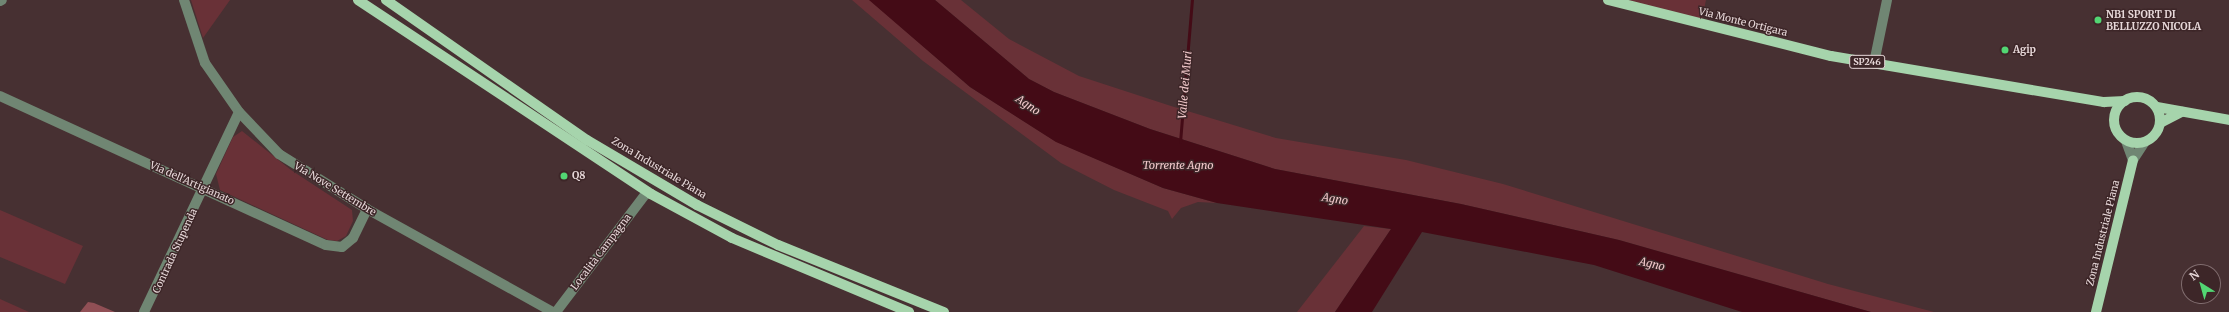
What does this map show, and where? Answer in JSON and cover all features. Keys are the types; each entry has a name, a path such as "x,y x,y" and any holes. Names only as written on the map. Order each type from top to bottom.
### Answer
{"main road":[{"path":"358,0 647,192 732,238 909,312"},
{"name":"Zona Industriale Piana","path":"386,0 587,140 698,205 778,245 944,312"},
{"name":"Via Monte Ortigara","path":"1608,0 1831,56 2104,102 2125,101"},
{"path":"2114,120 2117,109 2125,101 2142,98 2157,107 2229,120"},
{"path":"2104,102 2114,120 2117,132 2126,141 2144,143 2155,135 2160,123 2157,107"},
{"path":"2160,123 2182,112"},
{"name":"Zona Industriale Piana","path":"2096,312 2133,160"}],"street":[{"name":"Via Nove Settembre","path":"184,0 205,63 239,112 279,154 367,209 554,312"},
{"path":"1874,63 1887,0"},
{"name":"Via dell'Artigianato","path":"0,96 326,245 342,247 352,238 367,209"},
{"path":"204,188 239,112"},
{"path":"2126,141 2133,160"},
{"path":"2133,160 2144,143"},
{"name":"Contrada Stupenda","path":"144,312 204,188"},
{"name":"Località Campagna","path":"554,312 647,192"}],"shaded area":[{"path":"191,0 230,0 203,38"},
{"path":"852,0 870,0 970,87 1055,141 1163,188 1217,203 1198,202 1181,208 1172,219 1168,211 1114,190 1061,163 923,61"},
{"path":"935,0 961,0 1009,39 1079,76 1171,106 1276,138 1406,160 1503,184 1828,284 1934,312 1871,312 1619,240 1461,204 1275,169 1150,129 1054,92 1029,79"},
{"path":"1606,0 1706,0 1702,19"},
{"path":"242,131 291,170 352,210 353,221 346,236 337,241 328,240 220,190 216,174 233,137"},
{"path":"0,210 83,246 65,284 0,257"},
{"path":"1364,226 1391,229 1335,312 1297,312"},
{"path":"0,299 29,312 0,312"},
{"path":"88,302 94,303 115,312 80,312"}],"water":[{"name":"Torrente Agno","path":"869,0 935,0 1029,79 1054,92 1150,129 1275,169 1461,204 1619,240 1871,312 1742,312 1594,265 1422,232 1372,312 1335,312 1391,229 1217,203 1163,188 1056,142 970,87"}],"waterway":[{"name":"Valle dei Muri","path":"1180,142 1192,0"}],"place":[{"name":"NB1 SPORT DI BELLUZZO NICOLA","path":"2098,20"},
{"name":"Agip","path":"2005,50"},
{"name":"Q8","path":"564,176"}],"water label":[{"name":"Agno","path":"1028,105"},
{"name":"Agno","path":"1335,199"},
{"name":"Agno","path":"1652,264"}]}
